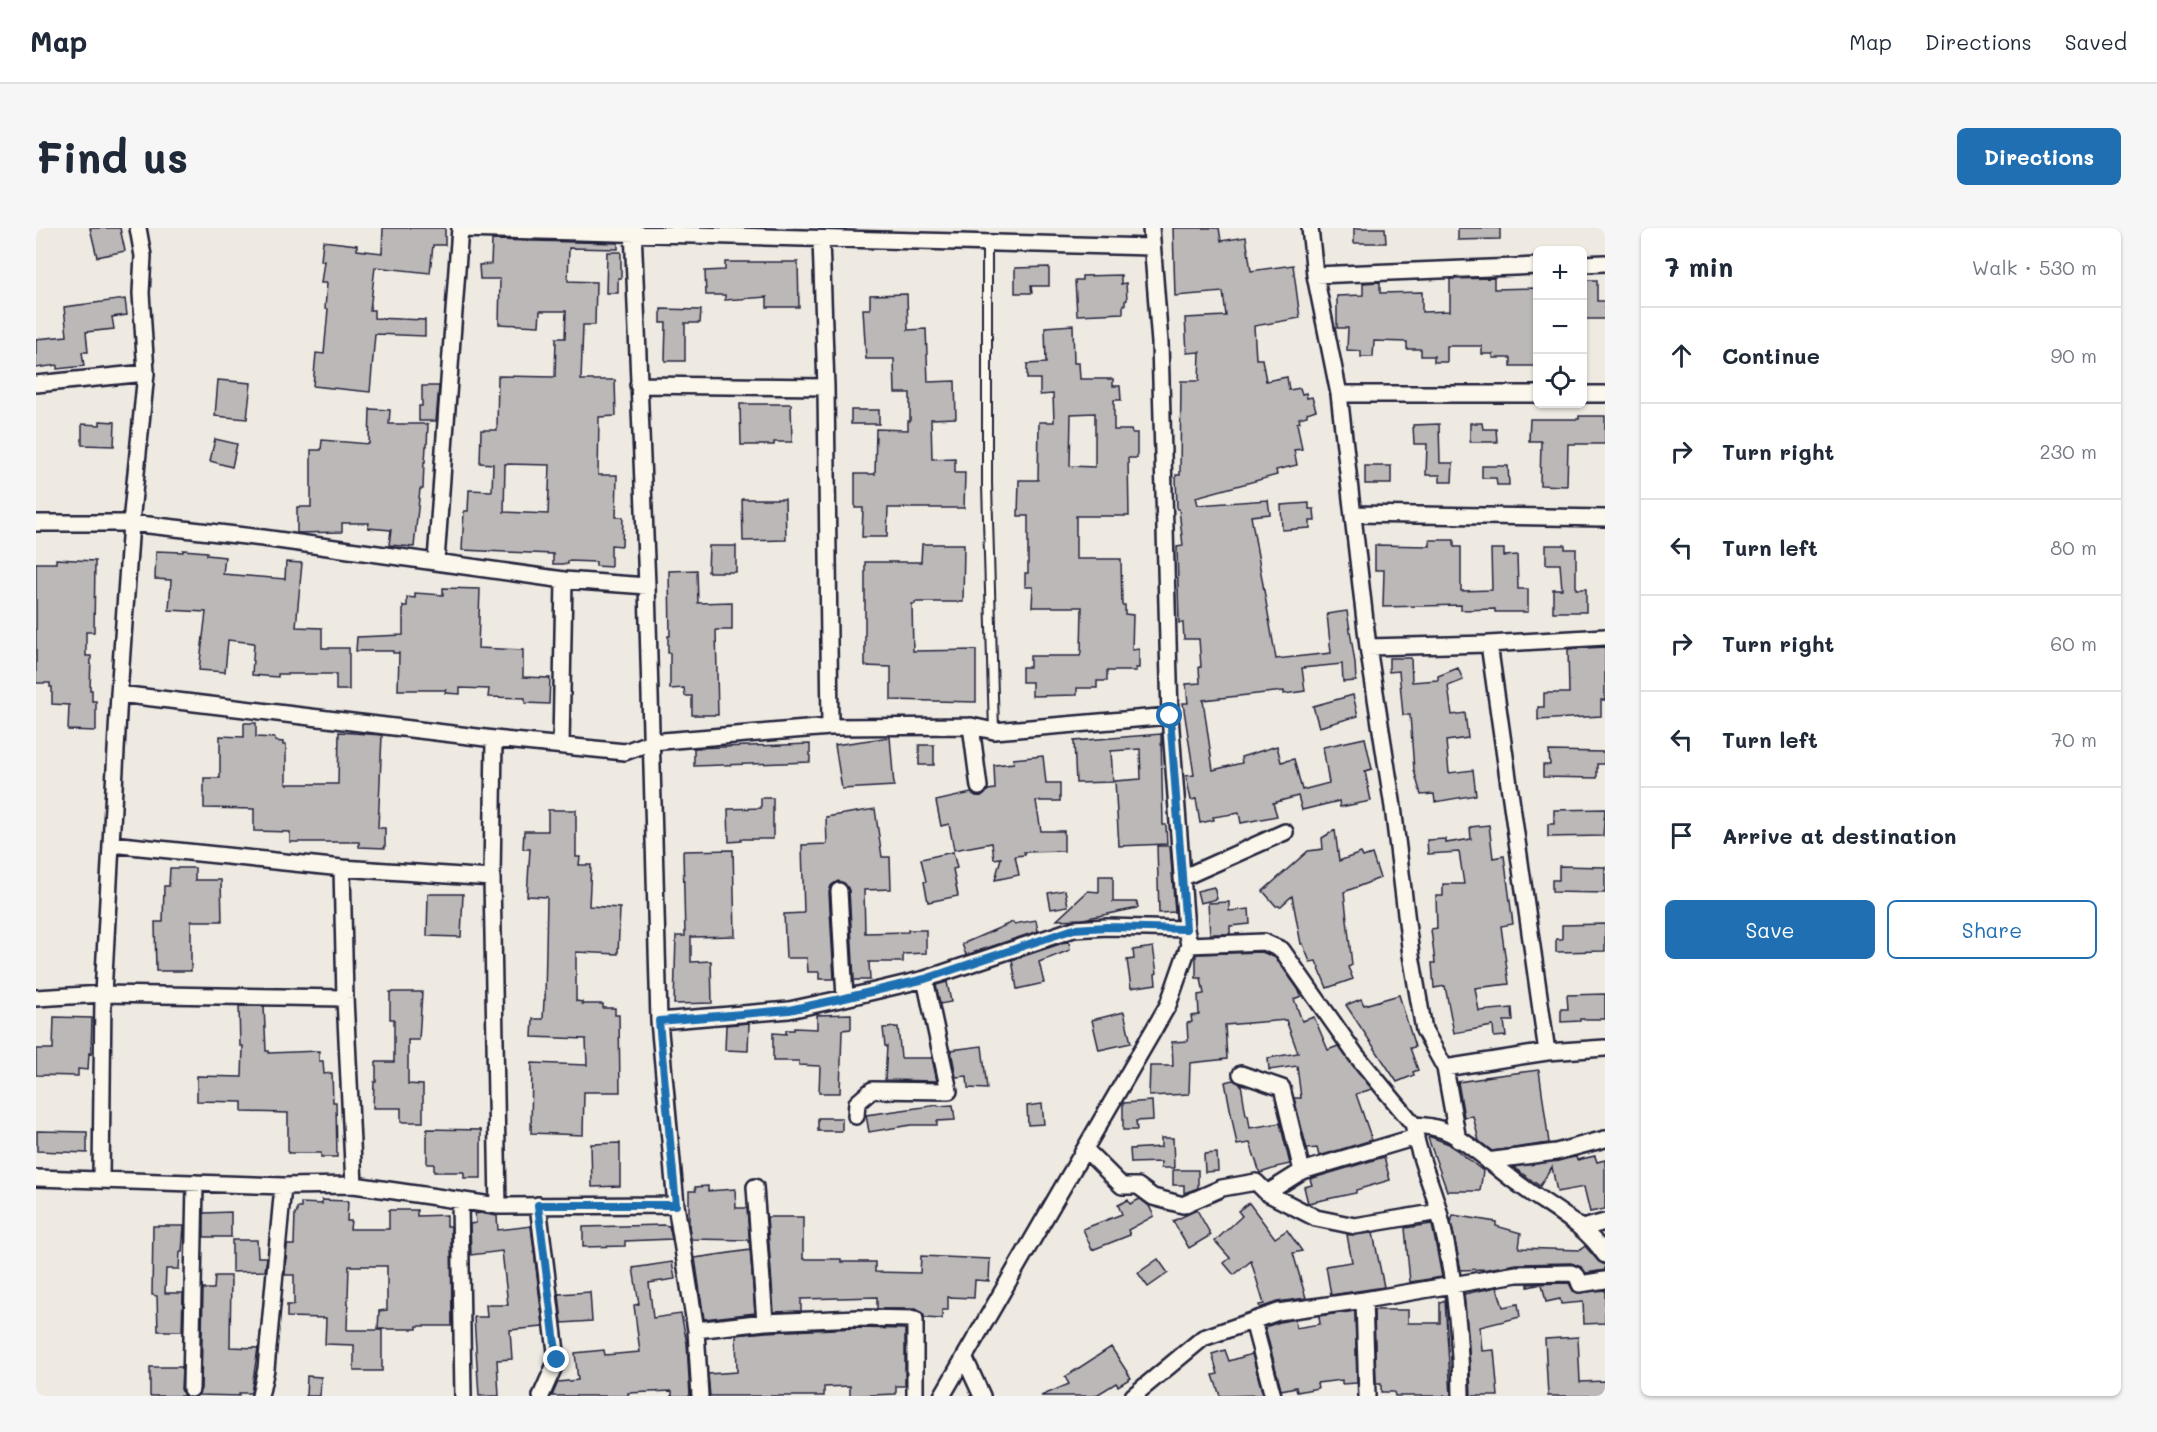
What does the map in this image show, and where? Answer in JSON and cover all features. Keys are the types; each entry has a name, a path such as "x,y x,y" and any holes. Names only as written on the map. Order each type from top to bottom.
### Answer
{"street":[{"path":"101,1180 103,994 119,694 131,523 146,373 141,293 143,256 138,228"},
{"path":"942,1396 1168,1005 1189,945 1170,716 1160,343 1151,228"},
{"path":"1310,228 1315,275 1339,394 1368,647 1393,807 1411,955 1424,1030 1445,1068 1458,1140"},
{"path":"436,561 460,229 633,230 821,239 1151,247"},
{"path":"633,230 647,586 659,1021 676,1205 696,1330 700,1396"},
{"path":"821,239 826,387 830,727"},
{"path":"1587,264 1605,263"},
{"path":"1315,275 1533,266"},
{"path":"36,384 146,373"},
{"path":"638,385 826,387"},
{"path":"1339,394 1533,394"},
{"path":"1587,394 1605,394"},
{"path":"1353,514 1605,518"},
{"path":"36,523 131,523 263,538 564,580 647,586"},
{"path":"561,745 564,580"},
{"path":"1368,647 1489,644 1605,637"},
{"path":"1489,644 1547,1052"},
{"path":"119,694 494,740 625,752 651,742 830,727 971,726 994,731 1170,716"},
{"path":"971,726 979,787"},
{"path":"494,740 492,878 498,1206"},
{"path":"1182,878 1285,832"},
{"path":"111,844 342,868 492,878"},
{"path":"342,868 345,998 354,1185"},
{"path":"839,891 845,998"},
{"path":"659,1021 789,1010 845,998 925,979 1074,929 1107,927 1186,929"},
{"path":"1189,945 1264,942 1282,950 1356,1055 1415,1131 1439,1212 1453,1284 1460,1351 1461,1396"},
{"path":"856,1116 857,1103 872,1090 949,1091 925,979"},
{"path":"36,998 103,994 345,998"},
{"path":"1445,1068 1547,1052 1605,1048"},
{"path":"1241,1074 1282,1088 1302,1171"},
{"path":"1267,1193 1302,1171 1433,1126 1451,1134 1539,1200 1583,1228 1605,1255"},
{"path":"1487,1161 1556,1152 1605,1139"},
{"path":"1085,1149 1122,1186 1138,1186 1153,1197 1183,1205 1222,1188 1256,1182 1267,1193 1316,1218 1355,1226 1439,1212"},
{"path":"36,1178 283,1186 354,1185 498,1206 676,1205"},
{"path":"190,1389 195,1183"},
{"path":"260,1396 266,1369 283,1186"},
{"path":"755,1187 765,1322"},
{"path":"460,1200 463,1396"},
{"path":"538,1205 557,1360 541,1396"},
{"path":"1583,1228 1605,1222"},
{"path":"1133,1396 1203,1338 1278,1312 1517,1274 1571,1273 1577,1276 1580,1284 1605,1280"},
{"path":"1364,1300 1367,1396"},
{"path":"696,1330 765,1322 858,1318 915,1319 915,1396"},
{"path":"1252,1321 1272,1396"},
{"path":"965,1359 982,1396"}],"lane":[{"path":"987,243 987,484 994,731"}],"building":[{"path":"90,228 120,228 125,251 97,257"},
{"path":"383,228 445,228 445,245 433,245 430,273 375,267 370,310 374,310 374,318 425,320 425,336 375,334 370,392 313,386 316,353 324,354 328,309 325,309 327,283 321,283 324,261 321,261 323,241 357,245 357,250 382,253"},
{"path":"1173,228 1219,228 1221,241 1246,237 1251,271 1293,265 1300,318 1254,326 1256,359 1262,359 1266,381 1287,377 1289,390 1300,388 1302,394 1306,393 1307,398 1312,397 1316,410 1299,418 1300,422 1297,423 1302,449 1294,450 1297,465 1276,470 1277,475 1196,497 1198,505 1268,500 1270,514 1251,516 1276,659 1331,653 1327,614 1347,611 1355,663 1356,681 1343,682 1342,664 1302,668 1305,691 1284,694 1284,691 1203,700 1213,770 1242,763 1241,757 1277,746 1281,762 1294,759 1302,790 1329,783 1323,747 1365,738 1372,769 1365,771 1371,801 1340,807 1339,801 1302,810 1298,796 1273,803 1277,816 1241,823 1239,813 1213,817 1214,820 1200,823 1196,799 1191,800 1186,776 1194,775 1183,703 1188,703 1186,684 1200,683 1199,667 1201,667 1199,639 1184,639 1183,623 1179,623 1177,547 1183,546 1179,509 1177,509 1176,475 1180,475 1181,381 1199,381 1200,352 1187,353 1185,318 1226,316 1223,292 1175,296"},
{"path":"1354,228 1385,228 1386,243 1354,243"},
{"path":"1458,228 1500,228 1500,239 1458,240"},
{"path":"492,240 618,243 618,249 569,248 568,281 596,282 595,325 583,325 581,380 615,380 616,416 599,417 598,475 617,475 616,517 623,517 622,546 611,545 611,567 596,566 596,562 568,561 568,564 553,564 553,554 462,550 464,511 468,511 469,490 492,491 493,464 480,463 481,430 497,430 498,376 555,377 556,338 565,338 566,311 540,311 539,326 499,324 500,279 480,279 479,265 491,264","holes":["505,464 550,465 548,514 504,512"]},
{"path":"607,252 621,252 621,278 618,278 618,293 606,293"},
{"path":"725,262 798,262 799,307 767,307 767,297 725,300 725,295 706,295 705,271 725,270"},
{"path":"1049,267 1049,286 1031,286 1032,293 1015,293 1015,268"},
{"path":"1121,275 1121,284 1126,283 1127,300 1123,305 1123,313 1077,315 1075,280 1082,280 1082,276"},
{"path":"1494,278 1494,289 1533,288 1533,366 1511,366 1511,358 1493,358 1493,354 1482,354 1482,346 1447,346 1447,362 1434,362 1434,356 1421,356 1421,349 1407,349 1407,342 1374,341 1373,357 1361,357 1361,351 1347,350 1348,328 1337,328 1337,296 1363,295 1363,283 1380,282 1380,293 1422,292 1422,312 1450,311 1450,279"},
{"path":"1587,280 1597,280 1597,301 1605,301 1605,319 1587,319"},
{"path":"907,294 908,330 926,329 928,382 955,381 956,418 931,419 932,459 955,458 955,473 965,473 964,508 888,508 887,537 862,537 863,508 855,508 855,474 875,474 876,429 908,430 908,421 910,421 910,393 895,393 894,359 866,359 863,309 870,309 870,295"},
{"path":"125,299 127,315 112,317 114,329 86,332 88,352 82,352 84,366 57,369 57,365 36,368 36,339 67,336 64,307"},
{"path":"661,309 701,310 700,323 685,323 685,361 665,361 666,323 661,323"},
{"path":"1073,325 1074,363 1079,363 1080,379 1113,379 1113,386 1120,386 1121,400 1114,400 1114,430 1131,430 1132,433 1137,433 1137,458 1128,458 1129,516 1076,516 1076,559 1121,559 1122,605 1125,605 1125,614 1133,615 1132,650 1139,649 1139,668 1136,668 1136,671 1107,671 1107,681 1097,681 1097,688 1077,688 1077,695 1032,696 1032,682 1022,682 1022,667 1030,667 1030,656 1080,656 1081,652 1082,607 1032,607 1033,587 1025,587 1025,573 1028,573 1028,516 1018,516 1019,480 1038,480 1039,422 1054,422 1053,394 1040,395 1040,379 1027,379 1027,364 1046,363 1045,327","holes":["1095,413 1095,467 1070,466 1071,414"]},
{"path":"218,380 251,383 247,419 215,416"},
{"path":"422,386 439,386 436,421 419,421"},
{"path":"740,404 791,404 792,442 774,442 774,445 741,445"},
{"path":"370,409 390,410 389,424 428,424 423,489 420,489 414,547 389,545 391,530 368,528 369,523 342,523 342,532 297,533 297,507 311,507 311,450 321,450 322,440 369,444"},
{"path":"851,410 879,410 879,424 851,424"},
{"path":"1579,416 1605,416 1605,444 1568,444 1567,486 1540,485 1541,441 1529,441 1530,419 1579,419"},
{"path":"100,421 115,422 114,446 82,445 82,424 100,425"},
{"path":"1470,423 1482,423 1483,429 1496,429 1497,442 1470,442"},
{"path":"1439,424 1440,463 1453,463 1452,482 1440,482 1440,475 1426,475 1427,444 1414,444 1413,425"},
{"path":"215,439 237,444 232,467 210,461"},
{"path":"1365,466 1391,466 1391,484 1365,484"},
{"path":"1482,466 1508,466 1509,485 1497,485 1496,478 1482,478"},
{"path":"742,499 785,499 786,540 743,541"},
{"path":"1309,503 1309,509 1314,509 1315,521 1310,521 1310,528 1282,530 1281,505"},
{"path":"1430,540 1454,540 1454,547 1461,547 1461,591 1492,590 1491,549 1504,549 1504,556 1517,555 1518,589 1528,589 1528,612 1495,612 1495,609 1461,610 1461,605 1383,607 1384,570 1375,570 1375,545 1430,546"},
{"path":"922,544 964,544 963,602 915,602 912,604 913,651 976,650 976,702 891,700 891,667 865,666 865,562 921,562"},
{"path":"1546,545 1565,545 1565,549 1576,549 1576,589 1586,589 1586,612 1553,612 1553,589 1562,589 1560,564 1546,564"},
{"path":"709,546 736,546 736,572 708,572"},
{"path":"183,550 207,552 207,555 225,557 223,574 285,579 286,562 302,563 296,627 322,628 322,648 349,648 349,690 336,690 336,674 278,674 278,677 252,675 254,643 228,640 225,672 199,670 206,612 169,610 171,580 155,579 156,551 183,552"},
{"path":"56,559 95,561 94,632 86,632 86,656 91,656 90,690 92,690 92,701 96,701 96,731 68,730 69,705 52,704 50,683 36,683 36,563 56,563"},
{"path":"697,570 698,603 732,602 732,630 716,630 718,715 692,715 692,696 685,696 684,688 670,689 669,571"},
{"path":"443,588 480,589 478,648 523,650 523,677 550,678 549,704 525,703 525,698 488,697 489,689 460,688 460,694 445,693 446,690 398,690 399,653 356,651 357,637 403,635 403,606 407,606 407,597 415,598 415,593 443,595"},
{"path":"1605,647 1605,700 1601,700 1601,716 1538,720 1538,707 1544,707 1544,693 1569,693 1568,649"},
{"path":"1389,658 1411,658 1412,682 1438,680 1438,676 1458,668 1463,680 1448,686 1452,715 1465,713 1468,738 1446,741 1449,773 1473,770 1476,795 1435,802 1434,794 1421,795 1414,770 1410,715 1403,715 1399,671 1389,672"},
{"path":"1353,695 1358,716 1319,727 1313,706"},
{"path":"244,723 256,723 256,737 275,738 275,741 286,745 286,784 338,784 339,732 382,735 378,828 385,828 385,848 359,847 359,842 290,842 290,832 254,831 254,809 204,808 204,778 220,778 220,736 244,737"},
{"path":"1161,734 1163,825 1166,825 1167,844 1119,846 1115,781 1141,779 1140,749 1111,751 1113,782 1076,783 1074,741"},
{"path":"890,737 894,786 842,789 835,745"},
{"path":"810,744 810,762 694,766 694,748"},
{"path":"919,745 934,745 934,765 919,765"},
{"path":"1549,751 1604,752 1604,764 1597,764 1597,778 1543,777 1543,765 1550,765"},
{"path":"1043,756 1046,783 1060,783 1060,801 1036,801 1041,831 1064,831 1064,851 1024,852 1025,855 1015,856 1019,875 995,880 1001,858 994,859 992,843 954,850 949,824 941,826 936,801 971,793 976,796 984,795 988,790 995,789 994,765 1014,763 1013,759"},
{"path":"761,798 773,798 773,839 741,839 741,841 729,842 728,809 761,808"},
{"path":"875,809 882,857 890,857 891,889 864,890 865,933 926,930 926,953 903,954 903,962 869,962 870,980 854,980 849,890 844,883 838,881 831,886 829,892 834,979 819,979 819,972 808,972 807,958 786,958 784,914 804,913 802,845 827,844 826,817"},
{"path":"1605,809 1603,836 1548,837 1548,824 1554,824 1554,810"},
{"path":"548,810 576,810 576,857 580,857 579,865 591,865 589,906 620,908 618,954 576,952 576,1001 582,1004 603,1004 603,1008 615,1008 615,1015 619,1015 620,1092 584,1092 583,1135 531,1133 532,1063 587,1065 586,1039 532,1037 533,1019 543,1019 547,897 527,896 530,849 523,849 524,831 548,831"},
{"path":"1489,825 1493,858 1504,856 1513,924 1501,926 1509,984 1475,988 1479,1011 1512,1008 1513,1021 1504,1021 1506,1036 1494,1037 1493,1026 1454,1033 1445,986 1434,988 1432,963 1435,963 1431,929 1437,928 1436,896 1443,896 1443,884 1464,884 1459,852 1428,854 1427,840 1446,839 1446,843 1471,839 1470,827"},
{"path":"1335,830 1339,861 1361,853 1363,857 1372,854 1380,878 1344,892 1352,965 1348,967 1353,979 1327,988 1316,961 1310,962 1301,944 1292,896 1281,906 1276,906 1263,891 1308,851 1323,849 1322,838"},
{"path":"1157,846 1170,846 1175,912 1159,913"},
{"path":"733,850 735,936 691,937 691,962 711,961 712,1003 674,1004 676,936 685,936 683,851"},
{"path":"953,852 957,868 953,869 958,896 928,902 921,859"},
{"path":"1559,866 1605,867 1605,893 1552,892 1552,880 1559,880"},
{"path":"170,868 195,868 195,880 221,880 222,921 191,921 191,971 156,971 155,922 163,922 164,886 169,886"},
{"path":"1099,876 1113,876 1113,902 1137,902 1138,908 1083,919 1057,920 1088,891 1099,892"},
{"path":"1214,887 1217,899 1200,903 1197,891"},
{"path":"1065,890 1068,906 1051,909 1048,893"},
{"path":"428,894 463,894 461,937 427,936"},
{"path":"1229,902 1229,911 1249,909 1250,924 1230,926 1230,934 1210,934 1208,903"},
{"path":"1036,920 1038,931 966,955 962,944 1013,922 1014,924"},
{"path":"1605,924 1605,951 1556,952 1556,939 1562,939 1562,925"},
{"path":"1069,941 1070,950 1039,962 1044,983 1017,989 1012,960"},
{"path":"1153,947 1157,973 1155,974 1156,984 1131,988 1127,960 1134,959 1133,950"},
{"path":"1262,952 1276,958 1298,989 1301,996 1294,999 1302,1021 1314,1017 1328,1050 1338,1046 1372,1089 1356,1094 1372,1140 1319,1156 1317,1148 1307,1149 1294,1098 1301,1098 1297,1066 1269,1070 1268,1058 1298,1053 1286,1020 1225,1025 1227,1059 1190,1063 1189,1094 1149,1096 1150,1066 1173,1066 1172,1042 1188,1041 1187,1023 1192,1022 1191,1016 1199,1015 1198,995 1204,994 1201,978 1196,978 1196,954"},
{"path":"947,982 951,1002 940,1004 936,985"},
{"path":"390,992 422,992 419,1040 408,1040 408,1084 423,1085 423,1122 401,1122 401,1108 373,1108 376,1062 394,1062 394,1019 390,1019"},
{"path":"1605,994 1605,1019 1561,1022 1561,1009 1568,1009 1567,995"},
{"path":"1399,995 1415,1047 1410,1048 1418,1070 1413,1072 1414,1075 1397,1082 1346,1005 1361,999 1364,1005"},
{"path":"239,1006 264,1006 266,1051 269,1053 319,1051 319,1061 323,1061 324,1074 332,1073 333,1102 336,1102 337,1157 321,1157 321,1153 288,1153 288,1113 242,1112 242,1102 197,1101 197,1076 242,1077 243,1046 240,1046"},
{"path":"1124,1012 1131,1043 1099,1050 1092,1020"},
{"path":"851,1014 851,1029 842,1030 840,1093 819,1093 820,1066 799,1065 799,1061 773,1061 773,1033 786,1034 786,1030 794,1030 794,1028 817,1029 817,1015"},
{"path":"54,1017 92,1018 88,1070 78,1069 78,1076 36,1075 36,1049 53,1049"},
{"path":"749,1023 748,1051 725,1050 726,1025"},
{"path":"898,1027 901,1058 932,1058 937,1081 885,1080 887,1046 885,1046 883,1028"},
{"path":"982,1046 987,1089 968,1088 967,1076 956,1077 951,1050"},
{"path":"1539,1070 1549,1143 1492,1151 1479,1141 1473,1116 1464,1117 1458,1082"},
{"path":"1234,1080 1241,1084 1250,1128 1280,1123 1290,1164 1260,1173 1250,1143 1237,1145 1225,1082"},
{"path":"1152,1101 1153,1120 1136,1121 1137,1130 1123,1130 1123,1103"},
{"path":"1042,1104 1044,1124 1028,1125 1027,1106"},
{"path":"953,1105 955,1120 937,1121 937,1125 911,1125 869,1132 866,1115"},
{"path":"818,1118 842,1118 842,1131 818,1131"},
{"path":"427,1129 481,1130 481,1178 464,1178 464,1172 434,1172 434,1164 427,1164"},
{"path":"37,1131 87,1132 87,1153 37,1151"},
{"path":"1161,1138 1173,1138 1174,1168 1161,1168 1161,1162 1131,1163 1130,1149 1161,1147"},
{"path":"1428,1138 1449,1144 1483,1171 1480,1191 1447,1191"},
{"path":"620,1143 620,1186 592,1187 591,1144"},
{"path":"1217,1153 1218,1171 1205,1172 1204,1154"},
{"path":"1595,1156 1597,1162 1605,1160 1605,1209 1590,1212 1584,1187 1557,1192 1552,1167 1540,1186 1513,1167 1576,1157 1577,1160"},
{"path":"1384,1157 1390,1180 1356,1190 1356,1193 1308,1203 1304,1187 1312,1185 1310,1179"},
{"path":"1173,1170 1198,1170 1198,1188 1184,1193 1184,1185 1173,1185"},
{"path":"708,1186 708,1191 735,1189 736,1208 747,1208 755,1313 704,1319 695,1258 750,1250 749,1240 691,1239 689,1191 696,1191 695,1187"},
{"path":"1140,1199 1149,1206 1154,1216 1128,1230 1130,1235 1092,1250 1083,1229 1122,1214 1118,1205 1128,1200 1130,1204"},
{"path":"322,1200 348,1201 347,1221 351,1221 350,1229 389,1229 389,1210 417,1210 417,1216 447,1215 447,1226 451,1226 452,1326 378,1329 379,1311 387,1310 387,1266 349,1266 347,1330 382,1330 382,1371 354,1371 354,1345 325,1344 326,1318 287,1317 287,1305 294,1305 294,1275 285,1275 287,1245 294,1245 295,1213 297,1213 297,1208 301,1208 301,1203 322,1204"},
{"path":"1249,1203 1275,1238 1287,1230 1302,1251 1293,1253 1306,1298 1277,1302 1260,1308 1259,1305 1264,1304 1251,1261 1234,1275 1224,1263 1230,1258 1215,1241 1242,1216 1238,1211"},
{"path":"1197,1210 1211,1235 1189,1248 1173,1221"},
{"path":"231,1212 231,1237 204,1237 204,1213"},
{"path":"475,1214 497,1216 498,1230 531,1226 543,1325 543,1327 510,1330 512,1359 497,1360 499,1396 479,1396 474,1317 487,1317 486,1305 508,1305 502,1251 471,1255 470,1224 476,1223"},
{"path":"1453,1215 1496,1222 1496,1226 1521,1233 1519,1248 1580,1250 1585,1246 1598,1261 1605,1265 1605,1270 1586,1273 1581,1267 1571,1263 1517,1264 1461,1270 1451,1223"},
{"path":"767,1217 803,1217 803,1259 875,1262 875,1272 920,1273 921,1256 990,1259 989,1281 975,1280 974,1298 948,1297 948,1310 942,1310 942,1319 925,1318 916,1309 877,1309 877,1297 801,1299 801,1311 774,1312"},
{"path":"1432,1224 1442,1277 1410,1282 1405,1228"},
{"path":"153,1226 184,1226 179,1269 166,1269 165,1293 183,1293 182,1331 158,1331 157,1296 152,1295"},
{"path":"669,1226 672,1239 625,1241 625,1246 583,1247 583,1227"},
{"path":"1373,1233 1384,1287 1331,1295 1326,1266 1352,1262 1347,1235"},
{"path":"232,1240 257,1240 258,1257 267,1257 265,1271 232,1272"},
{"path":"1158,1259 1168,1273 1148,1287 1138,1273"},
{"path":"672,1262 675,1279 649,1283 653,1318 681,1314 687,1343 690,1396 672,1396 672,1391 628,1393 628,1396 552,1396 558,1382 578,1380 575,1353 604,1350 605,1355 640,1352 634,1305 639,1304 633,1268"},
{"path":"215,1276 231,1276 230,1347 258,1348 251,1393 239,1393 239,1396 198,1395 201,1389 203,1289 214,1289"},
{"path":"1569,1283 1573,1291 1578,1293 1605,1290 1605,1323 1584,1324 1583,1302 1561,1304 1560,1299 1546,1302 1542,1284 1528,1287 1528,1284"},
{"path":"1497,1287 1503,1307 1518,1304 1520,1317 1480,1327 1482,1351 1494,1350 1498,1396 1471,1396 1464,1294"},
{"path":"590,1292 592,1321 562,1323 559,1294"},
{"path":"1445,1300 1451,1396 1395,1396 1394,1392 1381,1392 1381,1384 1376,1384 1374,1310 1408,1310 1408,1323 1440,1323 1440,1302"},
{"path":"1355,1311 1357,1383 1342,1384 1342,1380 1317,1383 1318,1388 1297,1392 1296,1387 1281,1390 1265,1327 1295,1319 1296,1328 1320,1324 1319,1316"},
{"path":"858,1328 905,1329 905,1386 896,1386 896,1394 850,1396 850,1386 824,1387 824,1396 710,1396 708,1374 737,1372 736,1335"},
{"path":"1578,1337 1580,1382 1605,1381 1605,1396 1548,1396 1545,1339"},
{"path":"1111,1347 1131,1378 1118,1386 1116,1383 1095,1396 1041,1396 1069,1384 1065,1377"},
{"path":"1225,1350 1229,1361 1252,1354 1263,1395 1220,1396 1213,1375 1218,1374 1212,1354"},
{"path":"150,1367 182,1367 181,1389 184,1396 150,1396"},
{"path":"307,1376 321,1377 320,1396 306,1396"}],"route":[{"path":"557,1360 538,1205 676,1205 659,1021 789,1010 845,998 925,979 1074,929 1107,927 1186,929 1170,716"}]}
